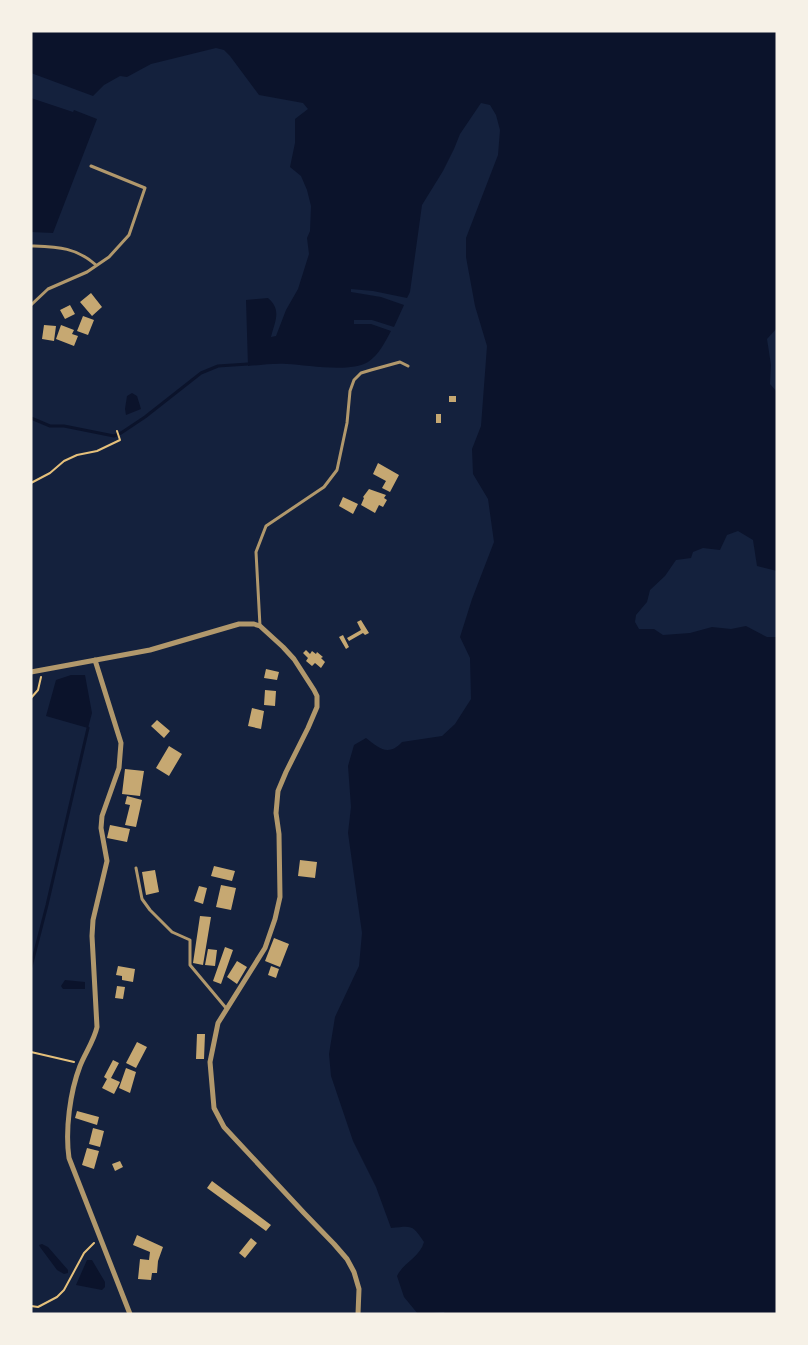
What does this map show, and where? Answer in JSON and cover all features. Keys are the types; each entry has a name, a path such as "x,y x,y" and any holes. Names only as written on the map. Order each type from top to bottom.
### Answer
{"street":[{"path":"31,672 150,650 239,624 254,624 260,626 294,659 317,696 317,707 278,791 276,813 279,834 280,897 275,919 265,948 218,1022 210,1062 214,1108 224,1127 347,1259 354,1272 359,1289 358,1314"},
{"path":"94,660 121,743 121,754 119,768 102,816 101,828 107,861 93,920 95,1036 81,1064 71,1096 67,1147 69,1158 99,1238 130,1314"}],"lane":[{"path":"31,305 48,289 64,284 110,257 129,235 145,188 91,166"},
{"path":"31,246 63,247 90,260 96,266"},
{"path":"260,626 256,552 266,526 324,487 337,470 347,423 350,391 354,380 361,374 400,362 408,366"},
{"path":"136,868 142,899 159,920 172,932 190,940 190,965 226,1008"}],"path":[{"path":"31,483 50,473 64,461 77,455 97,451 120,440 117,431"},
{"path":"31,698 38,690 42,669"},
{"path":"31,1052 81,1064"},
{"path":"31,1306 38,1307 57,1297 64,1290 84,1253 99,1238"}],"water":[{"path":"31,31 777,31 777,328 767,339 771,365 770,384 777,392 777,571 757,566 753,540 738,531 727,535 720,550 703,548 693,552 691,558 676,560 665,576 650,590 647,602 636,615 635,622 639,629 654,629 663,635 690,633 712,627 731,629 746,626 767,637 777,637 777,1314 445,1314 444,1312 418,1314 404,1297 397,1276 419,1252 424,1242 414,1229 408,1227 391,1228 376,1187 353,1141 331,1076 329,1054 335,1017 359,966 362,933 348,833 351,807 348,766 354,745 366,738 379,748 388,750 397,747 402,742 442,736 455,724 471,699 470,658 460,637 472,599 494,542 488,499 473,474 472,449 481,426 487,346 475,306 466,257 466,238 498,155 500,130 496,115 490,105 481,103 460,134 443,171 422,205 410,292 407,298 373,291 351,289 351,292 381,297 404,305 394,327 372,320 354,320 354,324 371,324 391,331 375,356 368,362 360,365 340,368 282,364 248,366 246,300 268,298 272,302 276,311 276,321 271,337 276,336 286,310 298,289 309,254 307,238 310,231 311,206 301,176 290,167 295,143 295,119 308,109 303,103 259,95 230,56 224,50 216,48 151,64 127,77 120,76 104,85 93,96 31,73"},
{"path":"31,98 73,112 74,110 97,119 53,233 31,232"},
{"path":"132,393 137,396 141,409 126,415 127,396"},
{"path":"71,675 85,675 92,713 88,728 46,716 56,680"},
{"path":"65,980 85,982 85,989 63,989 61,986"},
{"path":"42,1244 48,1247 68,1270 68,1273 64,1274 57,1270 40,1247 39,1245"},
{"path":"87,1260 92,1260 105,1282 105,1287 102,1290 76,1285"}],"building":[{"path":"91,293 102,307 92,316 80,302"},
{"path":"70,305 75,314 65,319 60,310"},
{"path":"83,316 94,320 88,335 77,331"},
{"path":"44,325 56,326 54,341 42,339"},
{"path":"61,325 74,330 72,334 78,336 74,346 56,339"},
{"path":"449,396 456,396 456,402 449,402"},
{"path":"436,414 441,414 441,423 436,423"},
{"path":"378,463 399,475 390,492 382,488 386,481 373,474"},
{"path":"369,489 386,495 384,498 387,500 383,507 379,505 375,513 361,505 363,497"},
{"path":"343,497 358,504 353,514 339,506"},
{"path":"361,620 369,633 365,635 363,633 349,641 347,638 361,630 357,622"},
{"path":"343,635 349,647 346,649 339,637"},
{"path":"306,650 310,654 312,651 316,654 317,652 323,657 321,658 325,662 321,668 315,663 312,666 306,661 308,658 303,653"},
{"path":"266,669 279,672 277,680 264,678"},
{"path":"265,690 276,691 275,706 264,705"},
{"path":"252,708 264,711 261,729 248,726"},
{"path":"157,720 170,731 164,738 151,726"},
{"path":"169,746 182,754 169,776 156,768"},
{"path":"125,769 144,771 140,796 122,794"},
{"path":"127,796 142,800 136,827 125,825 130,805 125,804"},
{"path":"110,825 130,829 127,842 107,838"},
{"path":"300,860 317,862 315,878 298,876"},
{"path":"214,866 235,871 232,881 211,876"},
{"path":"155,870 159,892 146,895 142,872"},
{"path":"221,885 236,888 231,910 216,907"},
{"path":"199,886 207,888 203,904 194,901"},
{"path":"200,916 211,917 203,965 193,963"},
{"path":"274,938 289,944 280,967 265,961"},
{"path":"225,947 233,950 221,984 213,981"},
{"path":"208,949 217,950 215,966 205,965"},
{"path":"237,961 247,967 237,984 227,977"},
{"path":"118,966 135,969 133,982 122,980 122,976 116,975"},
{"path":"271,966 279,969 276,978 268,975"},
{"path":"117,986 125,987 123,999 115,998"},
{"path":"197,1034 205,1034 204,1059 196,1059"},
{"path":"137,1042 147,1047 136,1068 126,1063"},
{"path":"113,1060 119,1063 111,1078 120,1082 114,1094 102,1088 107,1079 104,1077"},
{"path":"126,1068 136,1072 130,1093 119,1088"},
{"path":"77,1111 99,1117 97,1125 75,1118"},
{"path":"93,1128 104,1131 100,1147 89,1144"},
{"path":"87,1148 99,1151 94,1169 82,1165"},
{"path":"120,1161 123,1167 115,1171 112,1164"},
{"path":"212,1181 271,1225 266,1231 207,1188"},
{"path":"137,1235 163,1247 158,1261 157,1273 152,1273 151,1280 138,1279 140,1259 149,1260 150,1252 133,1245"},
{"path":"251,1238 257,1243 245,1258 239,1253"}],"waterway":[{"path":"31,418 50,426 64,426 114,436 145,417 201,373 218,366 248,364"},
{"path":"31,967 88,728"}]}
